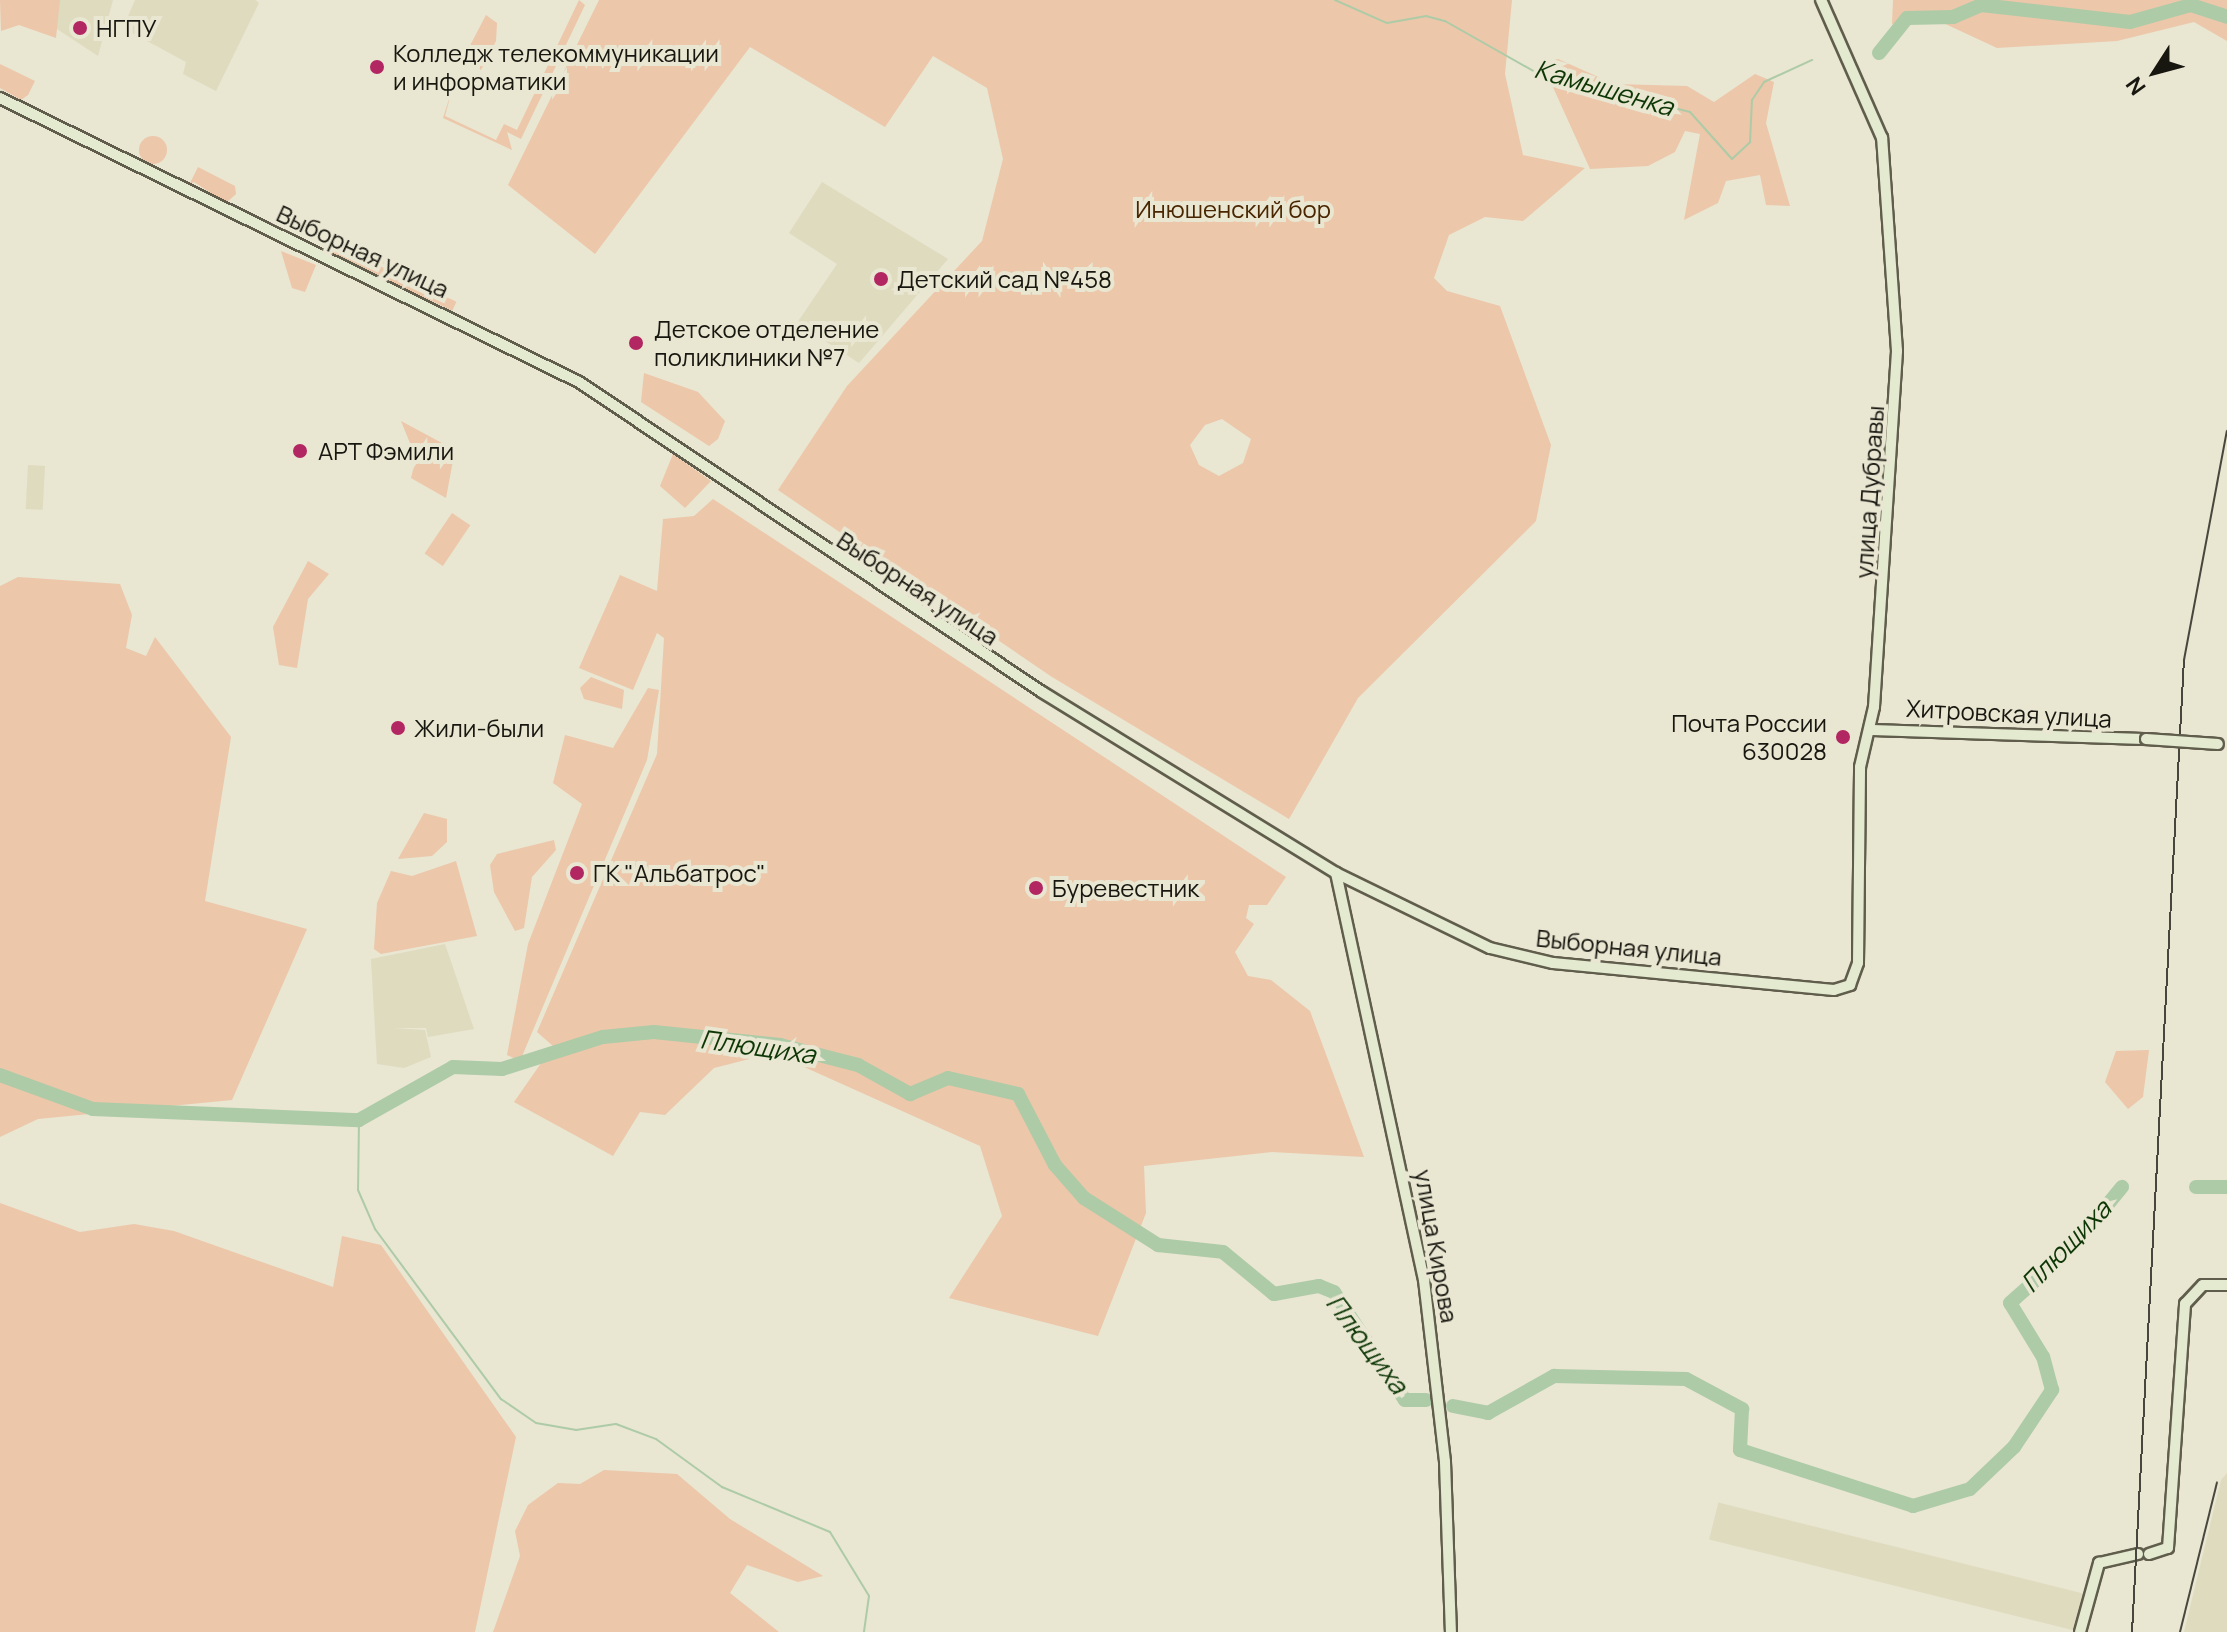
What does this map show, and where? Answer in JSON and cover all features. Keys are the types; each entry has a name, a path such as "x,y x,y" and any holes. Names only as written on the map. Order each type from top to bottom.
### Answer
{"main road":[{"name":"улица Дубравы","path":"1821,0 1882,138 1894,275 1894,461 1870,730 1860,767 1858,963 1850,985"},
{"name":"Выборная улица","path":"0,98 454,316 611,400 840,563 1336,873 1490,948 1553,963 1823,990 1850,985"},
{"name":"Хитровская улица","path":"1870,730 2222,744"},
{"name":"улица Кирова","path":"1336,873 1350,953 1393,1117 1424,1280 1445,1462 1451,1632"},
{"path":"2080,1632 2099,1563 2168,1548 2185,1304 2203,1285 2227,1285"}],"shaded area":[{"name":"НГПУ","path":"13,0 113,0 98,56"},
{"path":"135,0 255,0 259,3 216,91 183,74 186,62 123,28"},
{"name":"Детский сад №458","path":"822,182 948,259 859,363 797,323 837,264 789,233"},
{"path":"28,465 45,466 43,510 26,509"},
{"path":"445,944 474,1029 428,1037 426,1028 392,1028 425,1030 431,1057 404,1068 377,1064 371,959"},
{"path":"2227,1473 2227,1632 2184,1632 2221,1480"},
{"path":"1718,1503 2089,1595 2080,1632 1709,1539"}],"green space":[{"path":"0,0 60,0 56,38 19,25 1,31"},
{"path":"579,0 585,5 521,139 507,132 512,150 443,118 452,90 445,116 496,140 504,124 517,130"},
{"name":"Инюшенский бор","path":"599,0 1512,0 1505,74 1523,155 1585,168 1523,221 1485,217 1449,235 1434,278 1447,291 1500,306 1551,445 1536,521 1358,698 1289,819 1052,677 778,490 847,386 982,241 1003,159 987,88 933,56 885,127 750,47 595,254 508,185","holes":["1222,419 1251,439 1243,463 1219,476 1199,465 1190,445 1205,425"]},
{"path":"1893,0 2227,0 2227,41 2194,22 2117,41 1997,48 1939,21 1892,24"},
{"path":"486,15 497,23 496,41 481,70 464,57"},
{"path":"1558,59 1614,84 1687,86 1714,102 1755,74 1774,82 1766,123 1790,206 1766,205 1760,175 1726,181 1718,203 1684,220 1700,134 1685,131 1675,152 1648,166 1590,169 1552,85 1548,62"},
{"path":"0,64 35,81 28,95 21,100 0,88"},
{"path":"153,136 163,140 167,150 163,160 153,164 143,160 139,150 143,140"},
{"path":"198,167 235,186 236,194 226,203 194,182 189,185"},
{"path":"344,235 439,283 438,289 336,242"},
{"path":"335,245 456,302 452,311 331,254"},
{"path":"281,251 316,265 305,292 292,288"},
{"path":"644,373 698,392 725,421 718,439 709,446 641,402"},
{"path":"401,421 455,450 446,498 411,478 416,458"},
{"path":"673,454 711,481 685,508 660,486"},
{"path":"713,499 1286,877 1267,905 1249,905 1246,918 1254,924 1235,952 1248,976 1271,980 1310,1011 1364,1157 1272,1152 1144,1166 1146,1213 1098,1336 949,1298 1002,1216 980,1146 773,1053 714,1068 665,1115 640,1112 613,1156 514,1102 553,1046 537,1032 657,754 664,638 657,633 633,690 579,668 620,575 657,591 663,519 694,516"},
{"path":"452,513 470,525 443,566 425,554"},
{"path":"308,561 329,574 308,599 297,668 279,665 273,627"},
{"path":"18,577 120,584 132,615 126,648 146,656 155,637 231,737 205,901 307,929 232,1100 38,1119 0,1137 0,586"},
{"path":"591,677 624,690 622,709 584,699 580,688"},
{"name":"ГК \"Альбатрос\"","path":"648,688 659,690 647,760 520,1061 507,1055 528,944 582,804 553,783 565,735 613,748"},
{"path":"424,813 447,819 447,842 432,856 398,859"},
{"path":"554,840 556,850 532,877 524,928 515,931 494,892 490,865 497,854"},
{"path":"456,861 477,936 381,954 374,949 377,903 391,871 412,876"},
{"path":"2149,1050 2143,1097 2128,1109 2105,1082 2116,1051"},
{"path":"0,1203 80,1232 134,1224 174,1231 333,1287 342,1236 381,1245 516,1437 475,1632 0,1632"},
{"path":"604,1470 677,1474 730,1519 823,1576 798,1582 747,1565 730,1593 779,1632 493,1632 520,1556 515,1531 528,1505 558,1483 580,1484"}],"waterway":[{"name":"Камышенка","path":"1335,0 1387,23 1426,16 1445,21 1537,73 1690,112 1732,159 1750,142 1752,100 1764,82 1812,60"},
{"name":"Камышенка","path":"1879,53 1907,18 1953,17 1981,5 2130,22 2191,5 2227,17"},
{"name":"Плющиха","path":"0,1075 93,1109 359,1120 453,1067 502,1069 603,1037 654,1032 780,1045 858,1065 910,1094 948,1078 1018,1094 1055,1165 1084,1198 1158,1245 1223,1252 1274,1294 1319,1286 1334,1292 1405,1400 1426,1400"},
{"path":"359,1120 358,1190 375,1229 501,1399 536,1423 576,1430 616,1424 656,1439 722,1487 830,1532 869,1596 864,1632"},
{"name":"Плющиха","path":"1453,1406 1488,1413 1554,1376 1686,1379 1742,1409 1740,1450 1913,1506 1970,1489 2014,1447 2052,1390 2043,1357 2010,1303 2072,1248 2122,1187"},
{"name":"Плющиха","path":"2196,1187 2227,1187"}],"railway":[{"path":"2132,1632 2184,660 2227,431"},
{"path":"2180,1632 2217,1483"}],"place":[{"name":"НГПУ","path":"80,28"},
{"name":"Колледж телекоммуникации и информатики","path":"377,67"},
{"name":"Детский сад №458","path":"881,279"},
{"name":"Детское отделение поликлиники №7","path":"636,343"},
{"name":"АРТ Фэмили","path":"300,451"},
{"name":"Жили-были","path":"398,728"},
{"name":"Почта России 630028","path":"1843,737"},
{"name":"ГК \"Альбатрос\"","path":"577,873"},
{"name":"Буревестник","path":"1036,888"}]}
